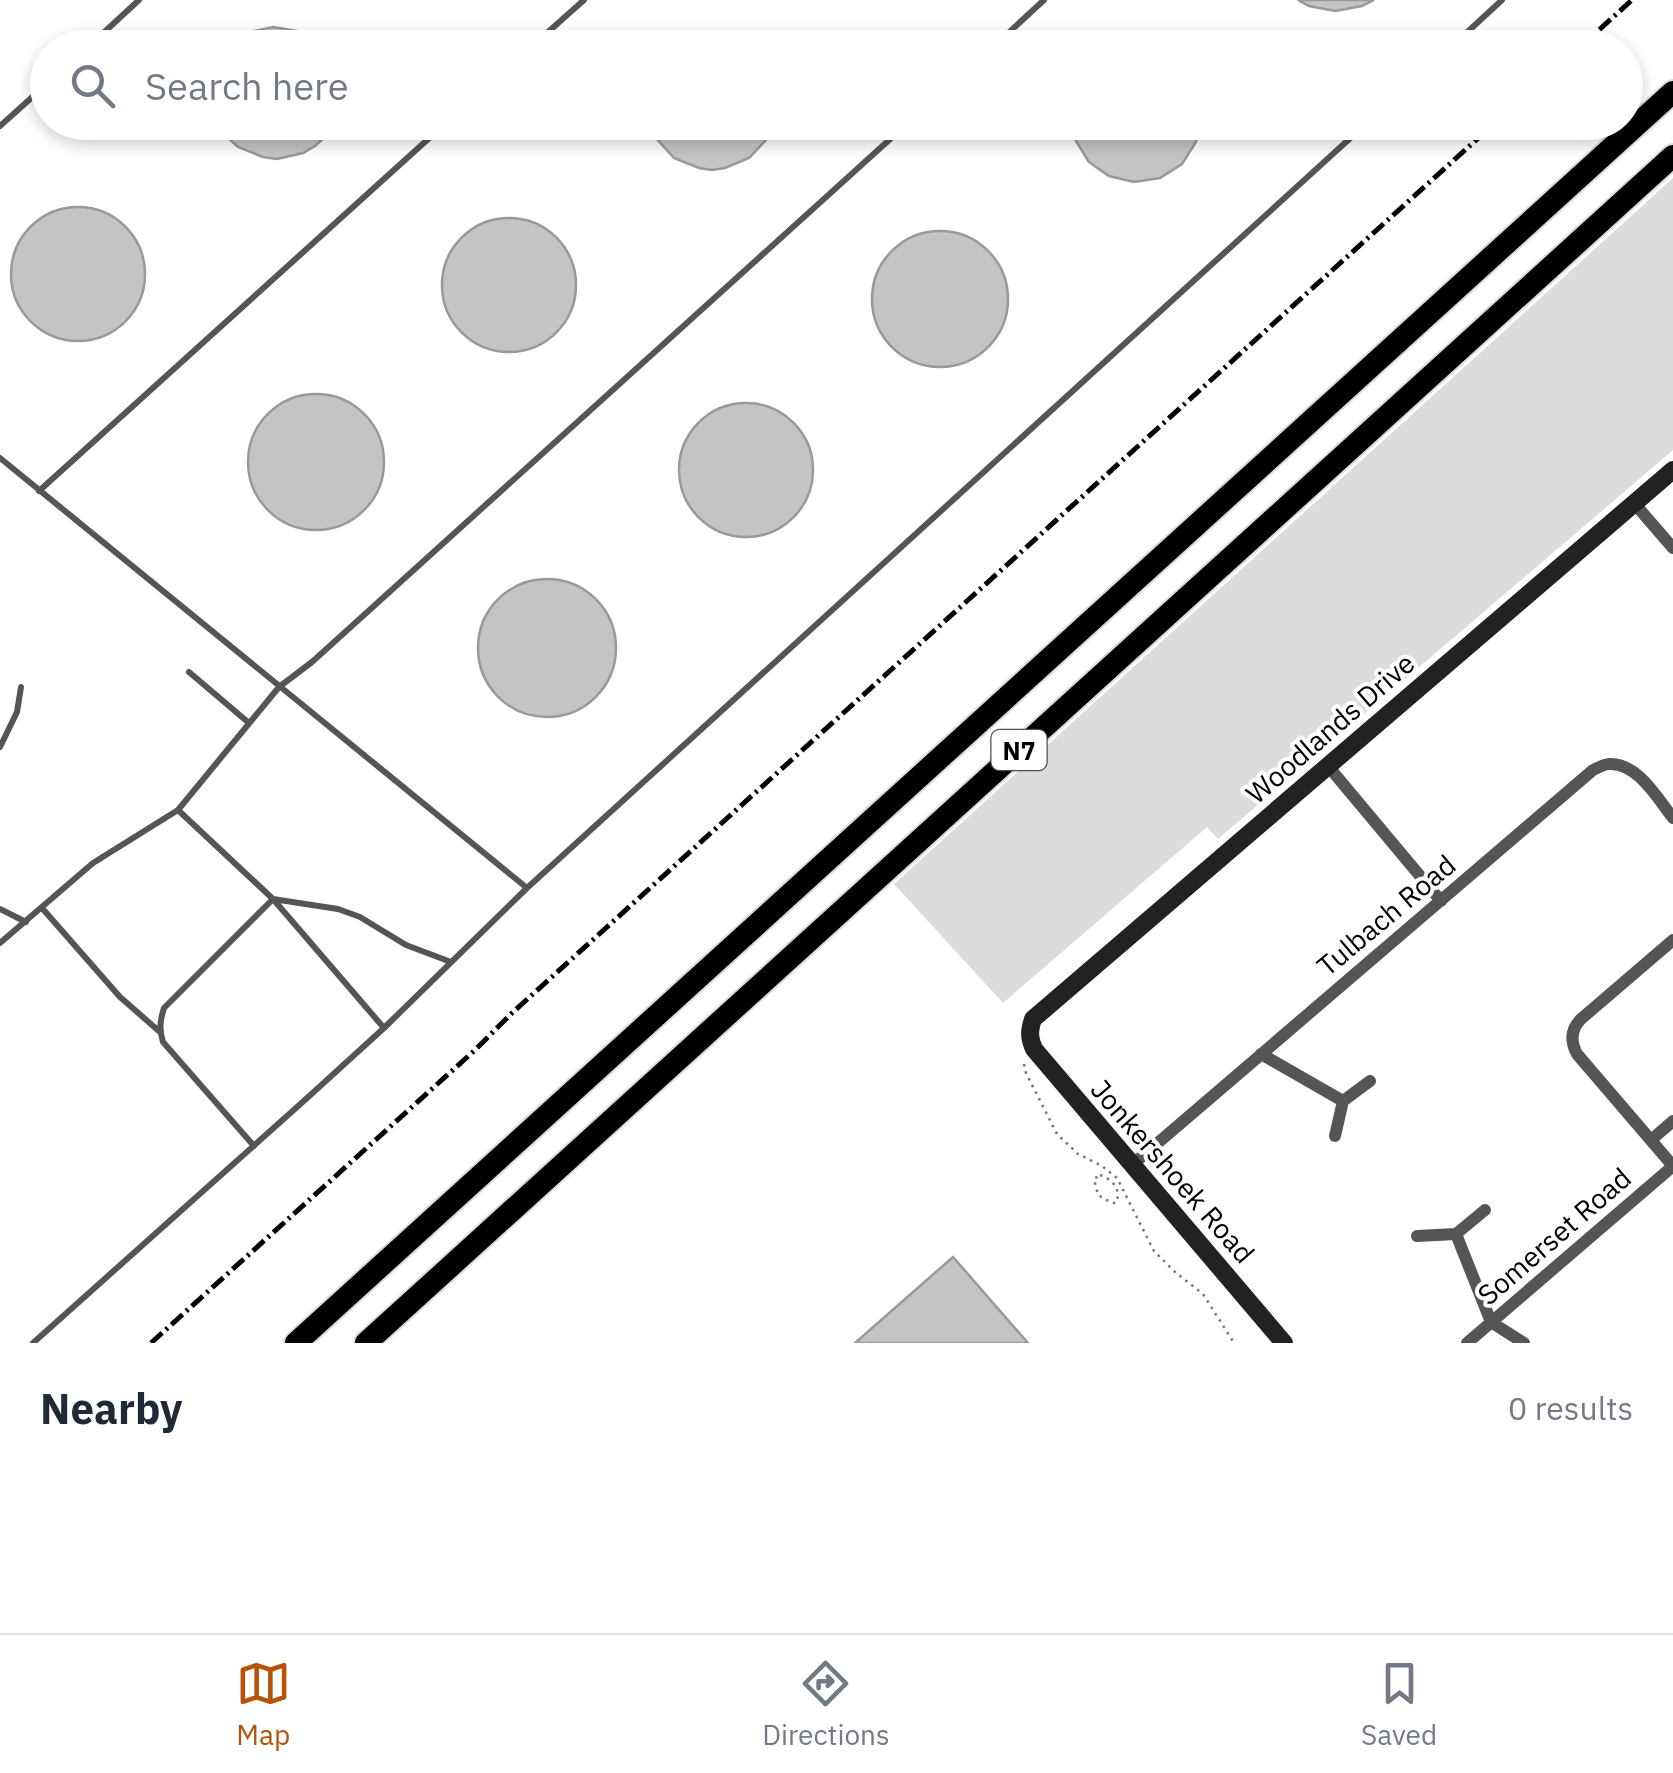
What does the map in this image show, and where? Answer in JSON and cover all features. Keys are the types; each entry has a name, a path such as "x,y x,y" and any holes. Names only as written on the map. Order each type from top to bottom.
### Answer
{"highway":[{"name":"N7","path":"1643,119 1673,92"},
{"name":"N7","path":"296,1343 1620,140"},
{"name":"N7","path":"366,1343 1673,156"}],"street":[{"name":"Woodlands Drive","path":"1030,1031 1033,1018 1042,1010 1673,470"},
{"path":"1634,503 1673,548"},
{"name":"Tulbach Road","path":"1132,1165 1593,770 1610,764 1626,767 1673,818"},
{"path":"1328,766 1441,901"},
{"path":"1673,940 1581,1019 1572,1035 1577,1054 1673,1166"},
{"name":"Jonkershoek Road","path":"1030,1031 1034,1050 1284,1343"},
{"path":"1262,1054 1343,1101"},
{"path":"1335,1136 1343,1101 1370,1081"},
{"path":"1650,1140 1673,1121"},
{"name":"Somerset Road","path":"1467,1343 1673,1166"},
{"path":"1418,1236 1456,1234 1485,1210"},
{"path":"1456,1234 1492,1322 1524,1343"}],"lane":[{"path":"106,30 139,0"},
{"path":"550,30 584,0"},
{"path":"1012,30 1044,0"},
{"path":"1470,30 1502,0"},
{"path":"0,126 30,99"},
{"path":"39,490 427,140"},
{"path":"0,943 93,862 178,810 279,687 312,662 888,140"},
{"path":"34,1343 384,1028 527,888 1348,140"},
{"path":"0,458 527,888"},
{"path":"189,672 250,723"},
{"path":"0,747 17,712 22,687"},
{"path":"178,810 273,899 384,1028"},
{"path":"273,899 338,909 360,917 406,945 451,962"},
{"path":"254,1146 163,1042 160,1019 164,1008 273,899"},
{"path":"42,908 120,997 160,1032"},
{"path":"0,909 26,922"}],"path":[{"path":"1025,1056 1026,1073 1057,1134 1078,1154 1117,1178 1154,1251 1203,1294 1234,1343"},
{"path":"1100,1175 1113,1182 1119,1197 1116,1203 1098,1195 1094,1183 1100,1175"}],"shaded area":[{"path":"1673,178 1673,450 1218,839 1207,827 1003,1003 894,884"}],"building":[{"path":"1298,0 1374,0 1335,11"},
{"path":"230,140 322,140 303,153 277,159 238,147"},
{"path":"658,140 766,140 749,158 725,168 699,168 674,158"},
{"path":"1196,140 1182,164 1160,178 1134,182 1109,176 1089,162 1076,141"},
{"path":"78,207 104,212 126,226 140,248 145,274 140,300 126,322 104,336 78,341 52,336 30,322 16,300 11,274 16,248 30,226 52,212"},
{"path":"509,218 535,223 556,238 571,259 576,285 571,311 556,332 535,347 509,352 483,347 462,332 447,311 442,285 447,259 462,238 483,223"},
{"path":"940,231 966,236 988,251 1003,273 1008,299 1003,325 988,347 966,362 940,367 914,362 892,347 877,325 872,299 877,273 892,251 914,236"},
{"path":"316,394 342,399 364,414 379,436 384,462 379,488 364,510 342,525 316,530 290,525 268,510 253,488 248,462 253,436 268,414 290,399"},
{"path":"746,403 771,409 793,423 807,445 813,470 807,495 793,517 771,531 746,537 721,531 699,517 685,495 679,470 685,445 699,423 721,409"},
{"path":"547,579 573,584 596,599 611,622 616,648 611,674 596,697 573,712 547,717 521,712 498,697 483,674 478,648 483,622 498,599 521,584"},
{"path":"953,1257 1028,1343 855,1343"}],"railway":[{"path":"1599,30 1632,0"},
{"path":"151,1343 1476,140"}]}
